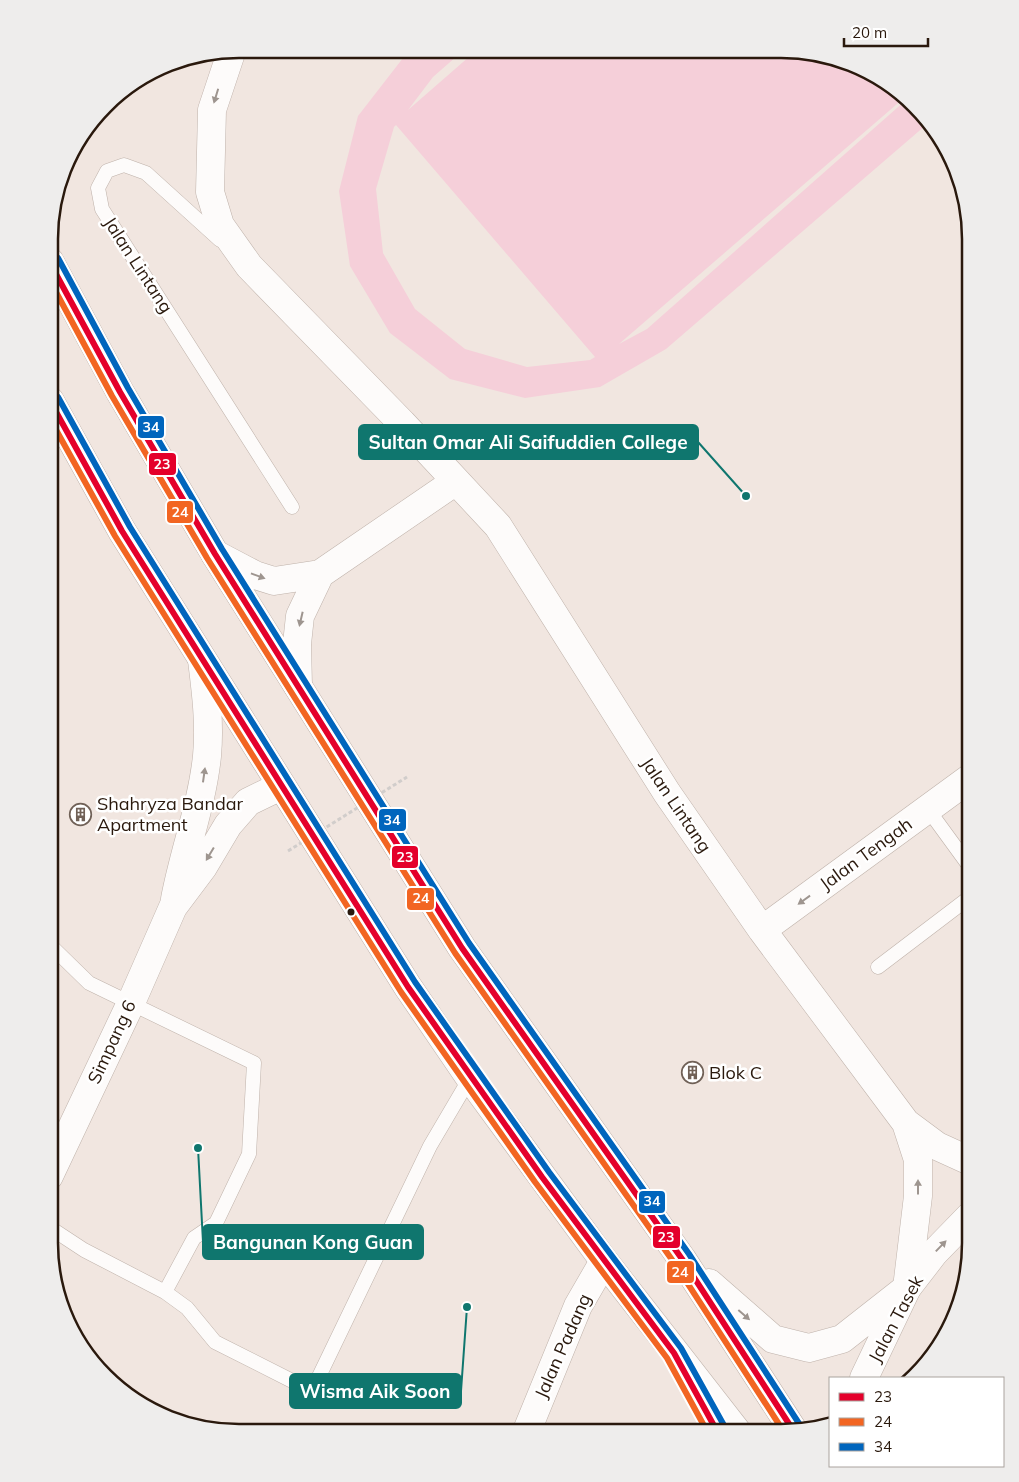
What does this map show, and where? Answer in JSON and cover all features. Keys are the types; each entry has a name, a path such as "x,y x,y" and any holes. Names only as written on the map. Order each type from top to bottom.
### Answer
{"main road":[{"name":"Jalan Lintang","path":"229,58 212,110 210,192 220,225 248,266 498,526 666,793 762,930 906,1122 937,1146 962,1157"},
{"path":"58,277 120,392 215,554 462,948 682,1259 789,1424"},
{"path":"58,415 122,531 408,987 470,1078 604,1261 731,1424"},
{"path":"215,554 255,575 274,581 320,574 456,481"},
{"path":"298,686 297,644 300,616 320,574"},
{"name":"Simpang 6","path":"174,907 182,858 201,793 207,755 208,718 202,660"},
{"name":"Jalan Tengah","path":"762,930 962,784"},
{"name":"Simpang 6","path":"58,1157 174,907 228,826 243,808 264,793 281,786"},
{"name":"Jalan Lintang","path":"906,1122 918,1160 918,1196 908,1288"},
{"name":"Jalan Tasek","path":"864,1377 908,1288 934,1253 962,1224"},
{"path":"682,1259 773,1339 809,1348 842,1339 908,1288"},
{"name":"Jalan Padang","path":"529,1424 578,1306 604,1261"},
{"path":"674,1353 713,1424"}],"lane":[{"name":"Jalan Lintang","path":"248,266 146,173 124,165 107,171 98,188 102,209 292,507"},
{"path":"927,808 962,856"},
{"path":"878,967 962,903"},
{"path":"58,953 89,983 130,1005 254,1063 249,1154 216,1223 194,1238 165,1292"},
{"path":"58,1233 84,1250 165,1292 187,1308 215,1342 312,1391 430,1146 470,1078"}],"path":[{"path":"288,850 407,777"}],"shaded area":[{"path":"403,58 455,58 433,77 408,110 468,58 804,59 850,71 881,88 900,102 619,344 647,329 902,104 923,127 666,349 600,387 525,398 450,379 390,333 350,266 339,191 358,116","holes":["396,125 595,357 590,360 527,367 465,349 415,309 383,253 376,189"]}],"transit line":[{"name":"34","path":"58,258 128,388 222,549 469,943 689,1254 799,1423"},
{"name":"23","path":"58,278 120,392 215,554 462,948 682,1259 789,1424"},
{"name":"24","path":"58,296 112,396 207,558 455,953 675,1264 779,1424"},
{"name":"34","path":"58,397 130,527 415,982 549,1172 681,1348 723,1424"},
{"name":"23","path":"58,415 122,531 408,987 542,1177 674,1353 713,1424"},
{"name":"24","path":"58,433 115,536 401,992 535,1182 667,1358 703,1424"}],"place":[{"name":"Sultan Omar Ali Saifuddien College","path":"746,496"},
{"name":"Shahryza Bandar Apartment","path":"81,814"},
{"name":"Blok C","path":"693,1073"},
{"name":"Bangunan Kong Guan","path":"198,1148"},
{"name":"Wisma Aik Soon","path":"467,1307"}]}
